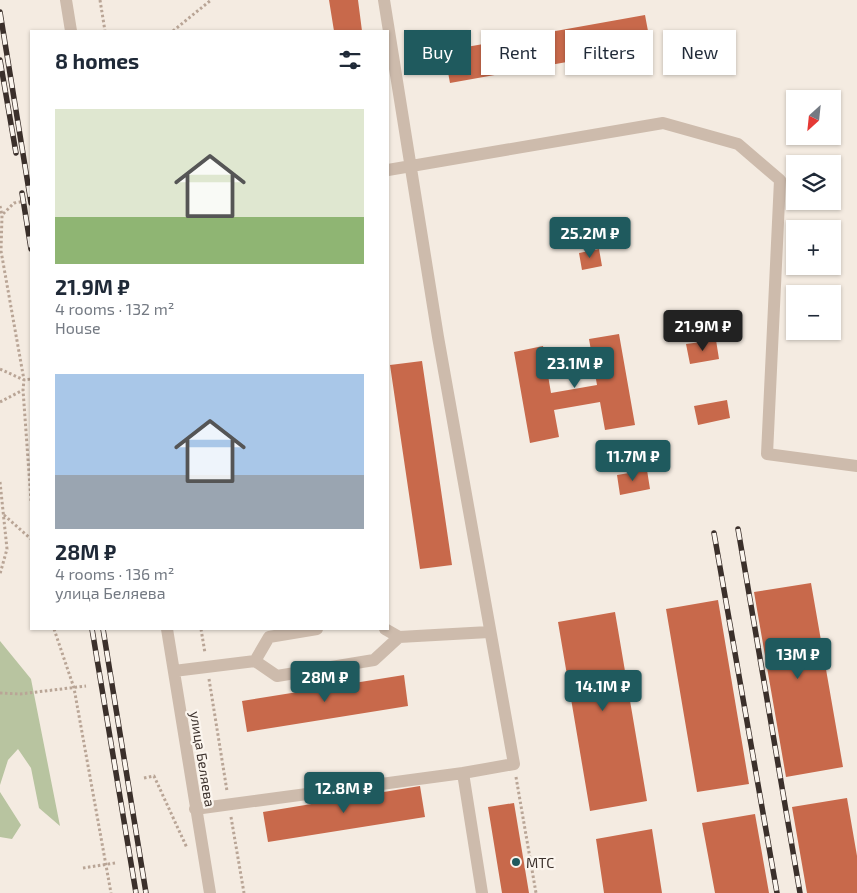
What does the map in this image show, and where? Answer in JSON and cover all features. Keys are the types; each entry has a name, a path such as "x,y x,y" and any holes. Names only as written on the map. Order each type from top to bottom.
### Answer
{"street":[{"path":"66,0 71,30"},
{"path":"384,0 389,30"},
{"path":"195,809 463,774 514,764 489,632 409,166 389,33"},
{"path":"389,170 663,123 738,144 780,180 767,454 857,466"},
{"name":"улица Беляева","path":"168,630 195,809 210,893"},
{"path":"255,661 269,637 311,630"},
{"path":"387,630 399,638 489,632"},
{"path":"174,671 255,661 277,676 374,660 399,638"},
{"path":"463,774 482,893"}],"path":[{"path":"100,0 105,30"},
{"path":"174,30 211,0"},
{"path":"2,215 14,202 30,200"},
{"path":"0,206 2,215 1,251 24,380 23,390 30,487"},
{"path":"0,369 24,380 30,379"},
{"path":"0,402 23,390"},
{"path":"0,482 7,549 0,574"},
{"path":"4,514 30,539"},
{"path":"54,630 74,688 111,893"},
{"path":"201,630 244,893"},
{"path":"0,694 20,694 86,686"},
{"path":"514,764 536,893"},
{"path":"144,778 154,776 189,854"},
{"path":"83,868 116,863"}],"green space":[{"path":"0,641 31,679 60,826 39,808 31,768 18,749 8,760 0,785"},
{"path":"0,792 21,825 12,839 0,837"}],"building":[{"path":"329,0 358,0 362,30 334,30"},
{"path":"645,15 648,30 565,30 565,62 555,64 555,31"},
{"path":"481,44 481,75 495,75 450,83 448,75 471,75 471,46"},
{"path":"599,249 602,266 582,270 579,253"},
{"path":"619,334 635,425 605,430 600,402 554,410 559,437 530,443 514,352 543,346 551,393 597,385 589,339"},
{"path":"716,340 719,359 690,364 686,344"},
{"path":"422,361 452,565 420,569 390,365"},
{"path":"727,400 730,418 698,425 694,406"},
{"path":"647,470 650,489 620,495 617,475"},
{"path":"811,583 843,767 786,777 754,592"},
{"path":"718,600 749,784 697,792 666,609"},
{"path":"615,612 647,801 590,811 558,622"},
{"path":"404,675 408,706 247,732 242,701"},
{"path":"420,786 425,817 268,842 263,812"},
{"path":"847,798 857,856 857,893 807,893 792,807"},
{"path":"514,803 529,893 502,893 488,807"},
{"path":"755,814 769,893 715,893 702,823"},
{"path":"652,829 662,893 604,893 596,839"}],"railway":[{"path":"0,12 30,197"},
{"path":"0,60 16,153"},
{"path":"22,193 30,243"},
{"path":"738,529 800,893"},
{"path":"714,533 777,893"},
{"path":"92,630 136,893"},
{"path":"103,630 146,893"}],"place":[{"name":"МТС","path":"516,862"}]}
